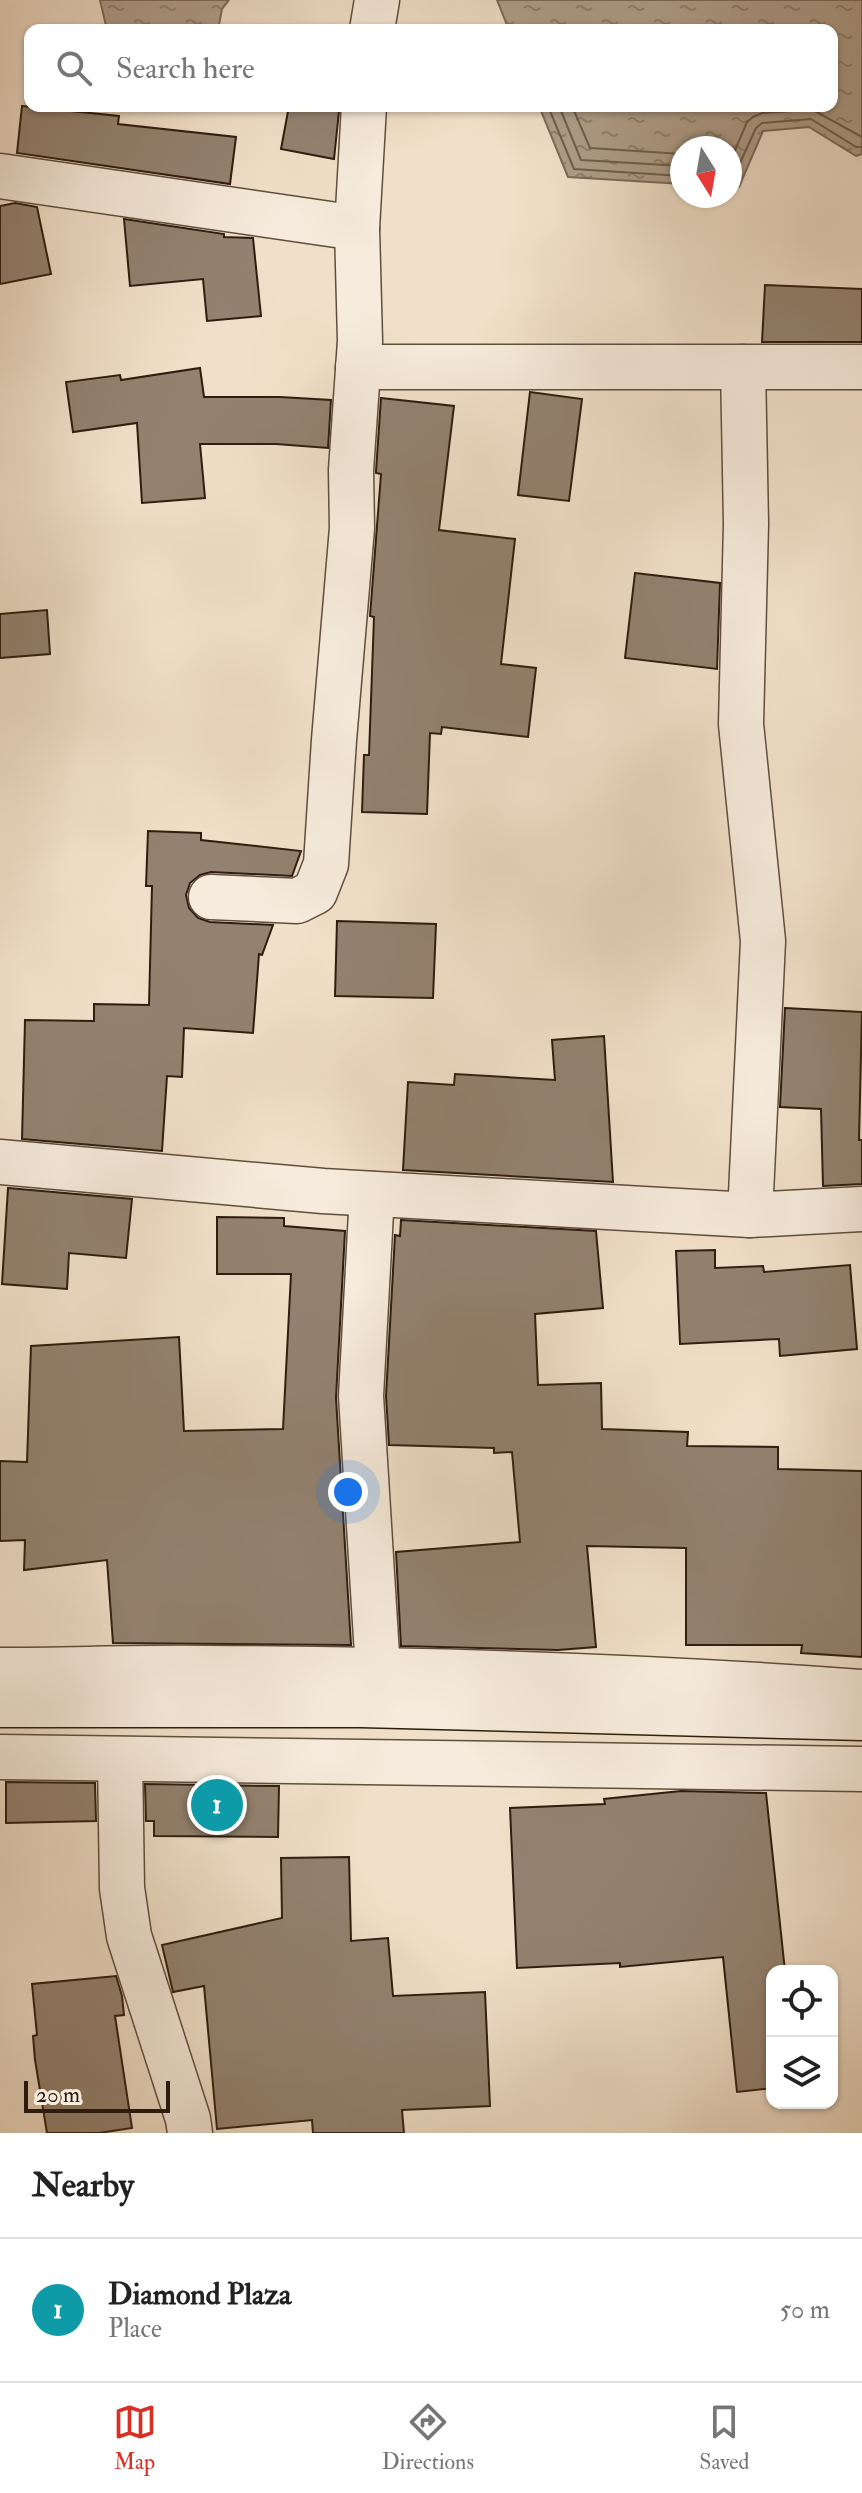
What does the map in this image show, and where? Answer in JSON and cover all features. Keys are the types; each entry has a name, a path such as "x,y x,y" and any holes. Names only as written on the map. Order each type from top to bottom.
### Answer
{"street":[{"path":"373,24 377,0"},
{"path":"211,897 297,901 315,892 326,864 352,528 351,470 360,341 357,228 364,112"},
{"path":"0,176 357,228"},
{"path":"358,367 862,367"},
{"path":"743,367 746,524 741,724 763,941 750,1215"},
{"path":"0,1162 372,1194 750,1215 862,1209"},
{"path":"372,1194 361,1396 378,1671"},
{"path":"0,1670 203,1668 378,1671 696,1680 862,1692"},
{"path":"0,1705 361,1705 862,1718"},
{"path":"0,1757 862,1769"},
{"path":"120,1759 122,1888 129,1936 190,2133"}],"water":[{"path":"100,0 229,0 222,9 219,24 106,24"},
{"path":"497,0 862,0 862,154 856,156 809,127 763,131 742,180 742,136 670,136 670,183 568,177 541,112 838,112 838,24 507,24"}],"building":[{"path":"22,106 24,112 119,116 118,124 236,137 230,184 17,153"},
{"path":"288,112 339,112 334,159 281,149"},
{"path":"15,203 37,207 51,274 0,284 0,206"},
{"path":"124,219 224,234 224,237 253,238 261,316 207,321 203,279 130,286"},
{"path":"765,285 862,289 862,342 762,342"},
{"path":"200,368 204,397 331,400 328,448 200,444 205,498 142,503 137,423 73,432 66,382 120,375 121,380"},
{"path":"530,392 582,399 569,501 518,495"},
{"path":"381,398 454,406 439,530 515,539 501,664 536,668 528,737 442,727 441,734 430,733 427,814 362,812 364,755 369,755 374,617 370,616 381,474 376,471"},
{"path":"635,573 720,583 717,669 625,658"},
{"path":"47,610 50,654 0,658 0,614"},
{"path":"148,831 201,833 201,840 301,851 292,876 211,872 200,875 190,883 186,895 189,908 198,918 210,922 273,925 262,955 259,954 253,1033 184,1028 182,1077 167,1076 162,1151 22,1139 25,1020 94,1021 94,1004 149,1005 152,886 146,886"},
{"path":"337,921 436,924 433,998 335,996"},
{"path":"785,1008 862,1012 859,1140 862,1140 862,1184 823,1186 821,1109 780,1107"},
{"path":"604,1036 613,1182 403,1170 408,1082 454,1085 455,1074 555,1080 552,1040"},
{"path":"8,1188 132,1199 126,1258 69,1253 67,1289 2,1284"},
{"path":"217,1217 284,1218 284,1226 345,1231 336,1398 351,1645 113,1643 107,1560 24,1570 25,1540 0,1541 0,1461 27,1462 31,1346 179,1337 184,1431 283,1429 291,1274 217,1274"},
{"path":"401,1220 596,1231 603,1308 535,1314 538,1385 601,1383 602,1429 688,1432 687,1446 778,1447 778,1469 862,1471 862,1657 801,1653 802,1645 686,1645 686,1548 587,1546 596,1647 558,1650 401,1646 396,1552 520,1542 512,1452 494,1453 494,1448 389,1445 386,1396 395,1235 400,1236"},
{"path":"715,1250 715,1268 763,1266 764,1272 850,1265 857,1349 780,1356 779,1339 680,1344 676,1251"},
{"path":"6,1782 95,1783 96,1821 6,1823"},
{"path":"145,1784 279,1786 278,1837 154,1836 154,1821 146,1821"},
{"path":"681,1791 766,1793 784,1965 766,1965 766,2089 737,2092 723,1957 620,1967 620,1963 517,1968 510,1808 605,1804 604,1799"},
{"path":"349,1857 351,1941 388,1938 393,1996 485,1992 490,2106 402,2110 404,2133 313,2133 312,2120 217,2129 204,1986 173,1992 162,1945 282,1918 281,1858"},
{"path":"116,1976 124,2015 115,2016 132,2128 99,2133 47,2133 35,2060 33,2036 37,2035 32,1984"}],"place":[{"name":"Diamond Plaza","path":"217,1805"}]}
